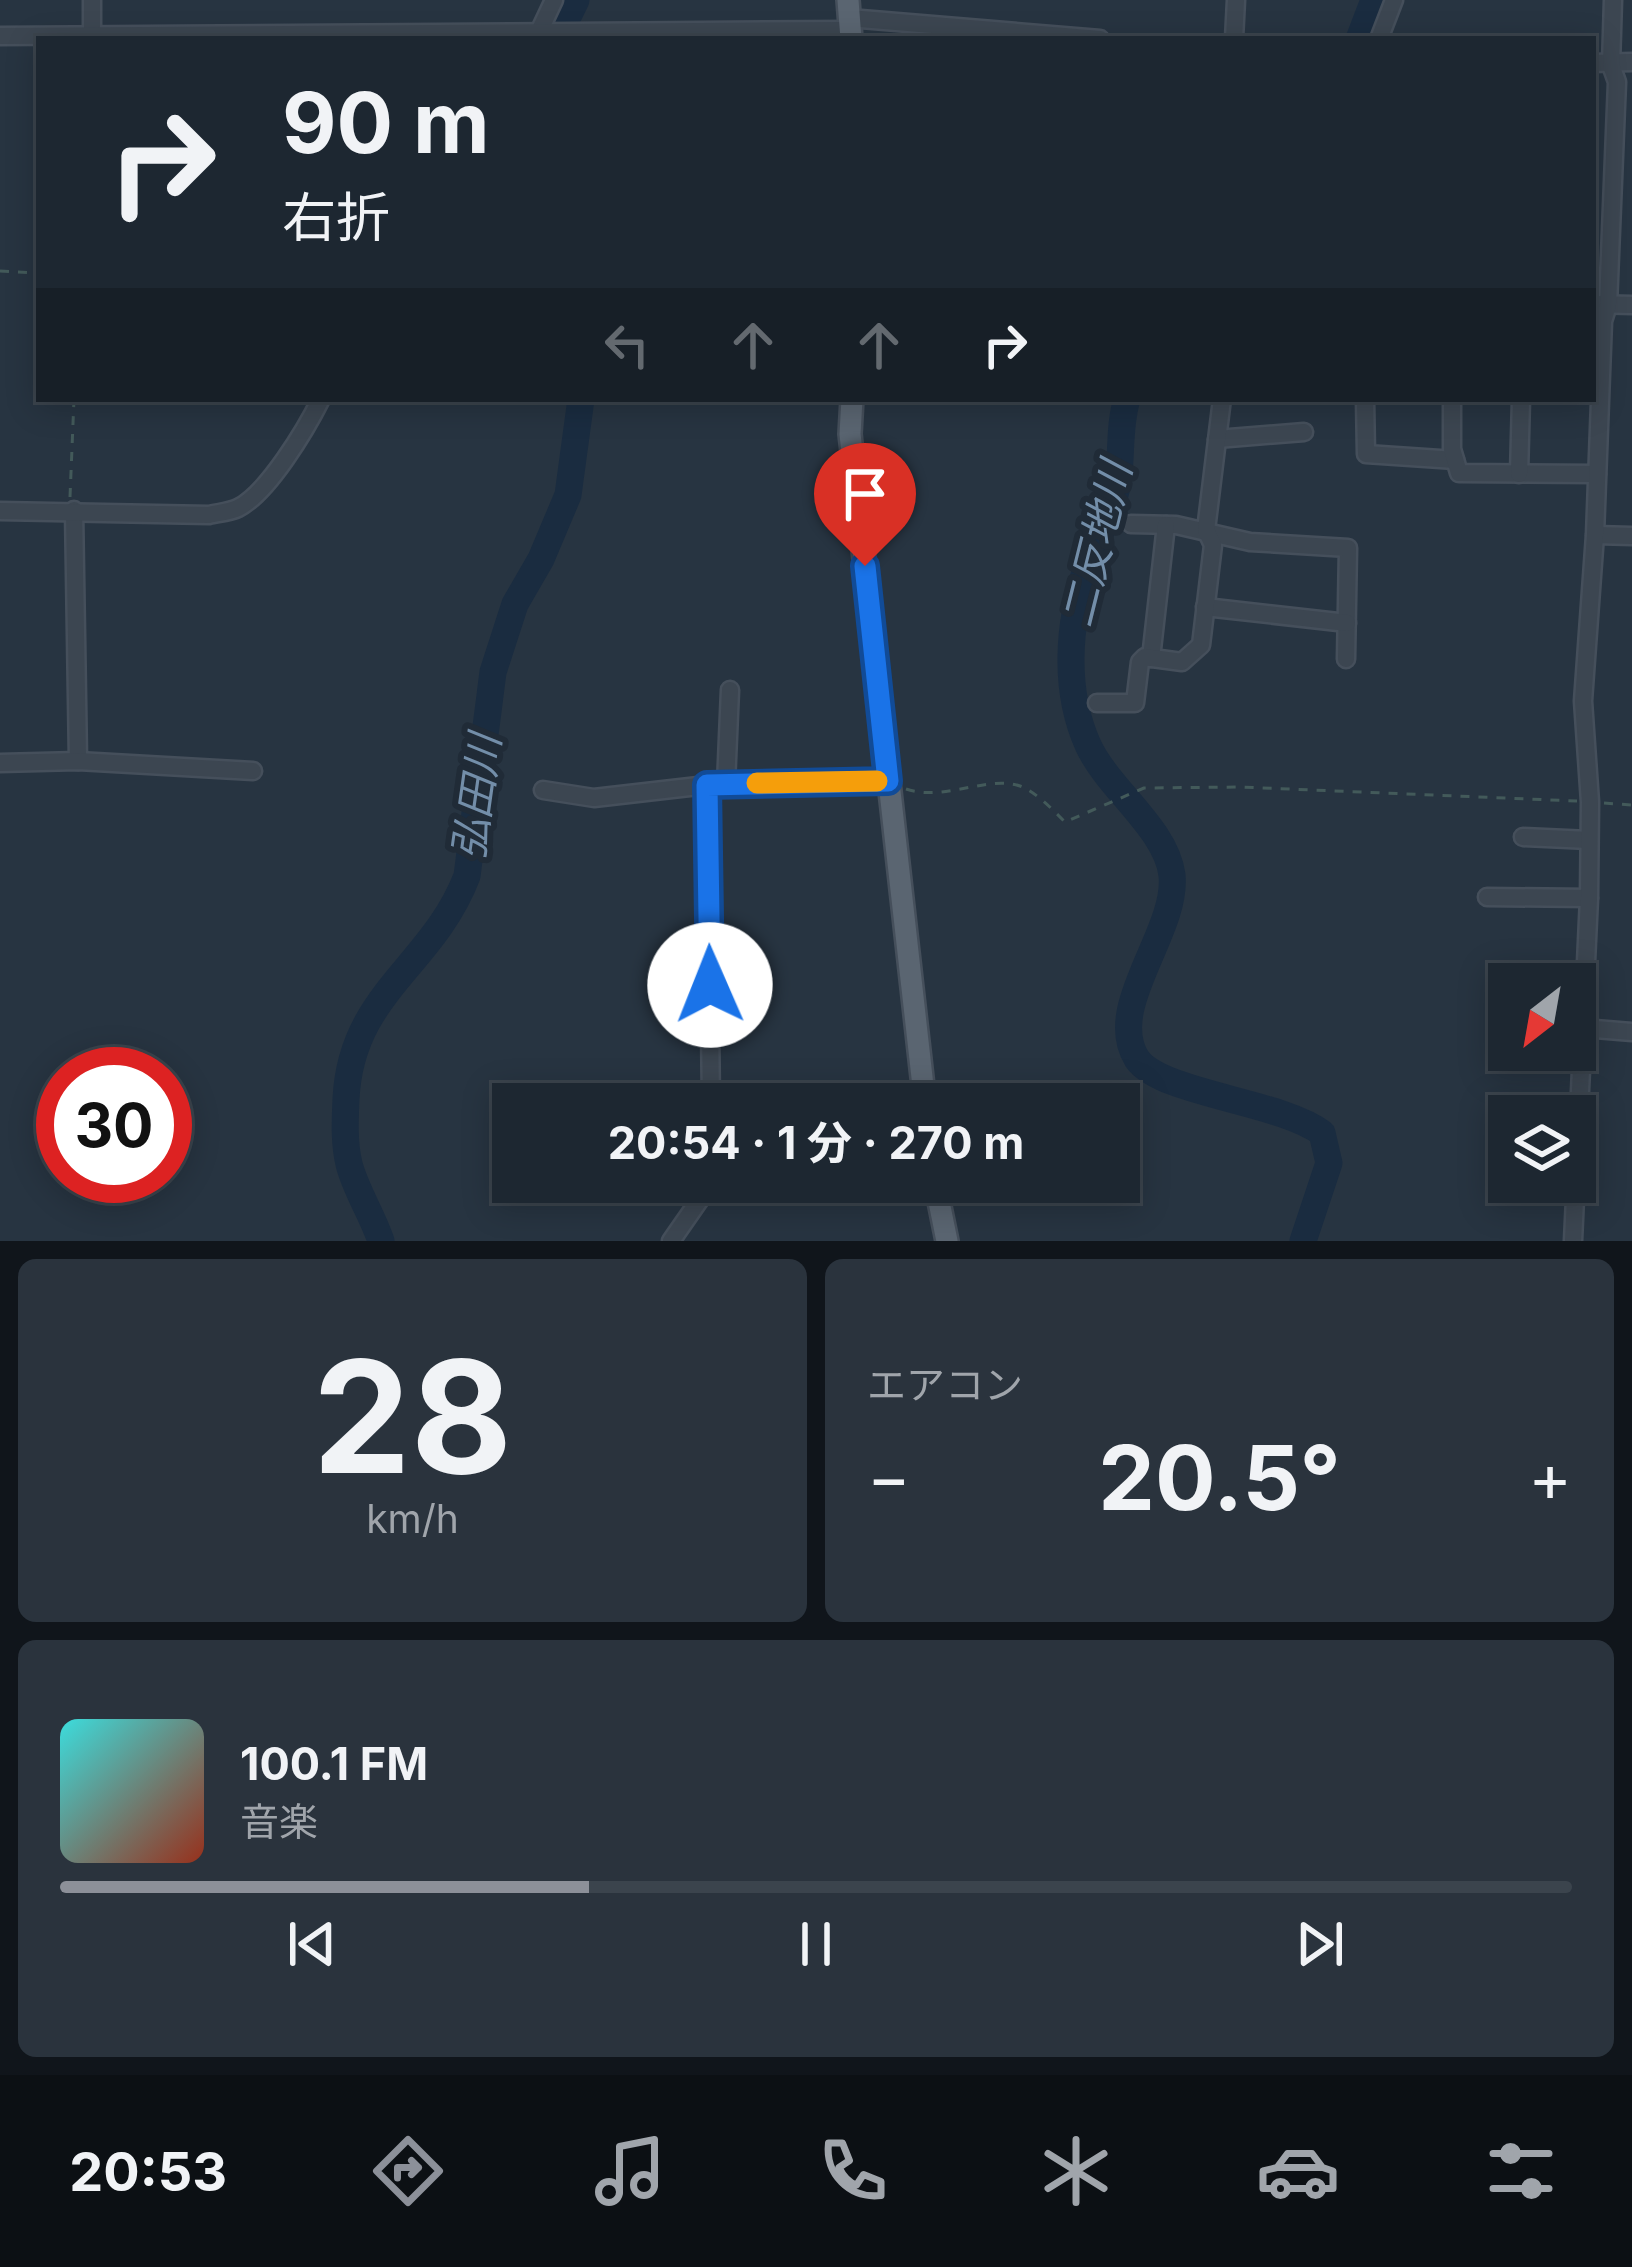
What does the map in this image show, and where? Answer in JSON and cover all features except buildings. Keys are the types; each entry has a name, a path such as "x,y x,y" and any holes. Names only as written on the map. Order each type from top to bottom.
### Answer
{"main road":[{"path":"852,402 853,456 922,1083"},
{"path":"939,1203 946,1241"}],"street":[{"path":"92,0 92,34"},
{"path":"541,32 554,0"},
{"path":"1234,36 1236,0"},
{"path":"1380,36 1394,0"},
{"path":"1586,963 1590,802 1583,701 1598,474 1602,248 1617,82 1602,64 1613,0"},
{"path":"0,35 580,33 850,22 1056,36"},
{"path":"1602,64 1632,62"},
{"path":"1601,305 1632,305"},
{"path":"0,511 209,515 238,508 288,453 319,402"},
{"path":"1097,703 1135,703 1140,662 1145,657 1182,662 1201,644 1213,545 1205,530 1222,402"},
{"path":"1366,402 1366,454 1455,460"},
{"path":"1452,402 1459,473 1598,474"},
{"path":"1519,474 1521,402"},
{"path":"1217,439 1304,432"},
{"path":"72,510 78,761"},
{"path":"1131,524 1205,530 1221,539 1348,548 1346,659"},
{"path":"1151,658 1166,525"},
{"path":"1595,535 1632,536"},
{"path":"1205,607 1347,623"},
{"path":"711,1083 717,784 730,690"},
{"path":"0,763 78,761 254,771"},
{"path":"543,790 594,797 717,784 888,781"},
{"path":"1523,837 1589,840"},
{"path":"1487,897 1589,898"},
{"path":"1596,1029 1632,1032"},
{"path":"1573,1241 1581,1071"},
{"path":"670,1241 697,1203"}],"path":[{"path":"0,271 36,273"},
{"path":"72,510 74,402"},
{"path":"888,781 912,792 965,791 985,784 1020,786 1065,822 1144,788 1240,787 1632,805"}],"waterway":[{"name":"弘田川","path":"558,36 576,0"},
{"name":"二反地川","path":"1360,36 1374,0"},
{"name":"弘田川","path":"381,1241 347,1156 351,1063 377,1006 434,934 467,876 493,672 515,604 541,559 568,495 581,402"},
{"name":"二反地川","path":"1126,402 1117,486 1081,588 1071,656 1075,702 1088,745 1159,841 1172,875 1164,920 1135,993 1129,1039 1137,1059 1170,1081 1279,1113 1322,1133 1329,1163 1303,1241"}],"slow traffic":[{"path":"757,783 877,781"}],"route":[{"path":"710,985 707,785 888,781 865,566"}]}
